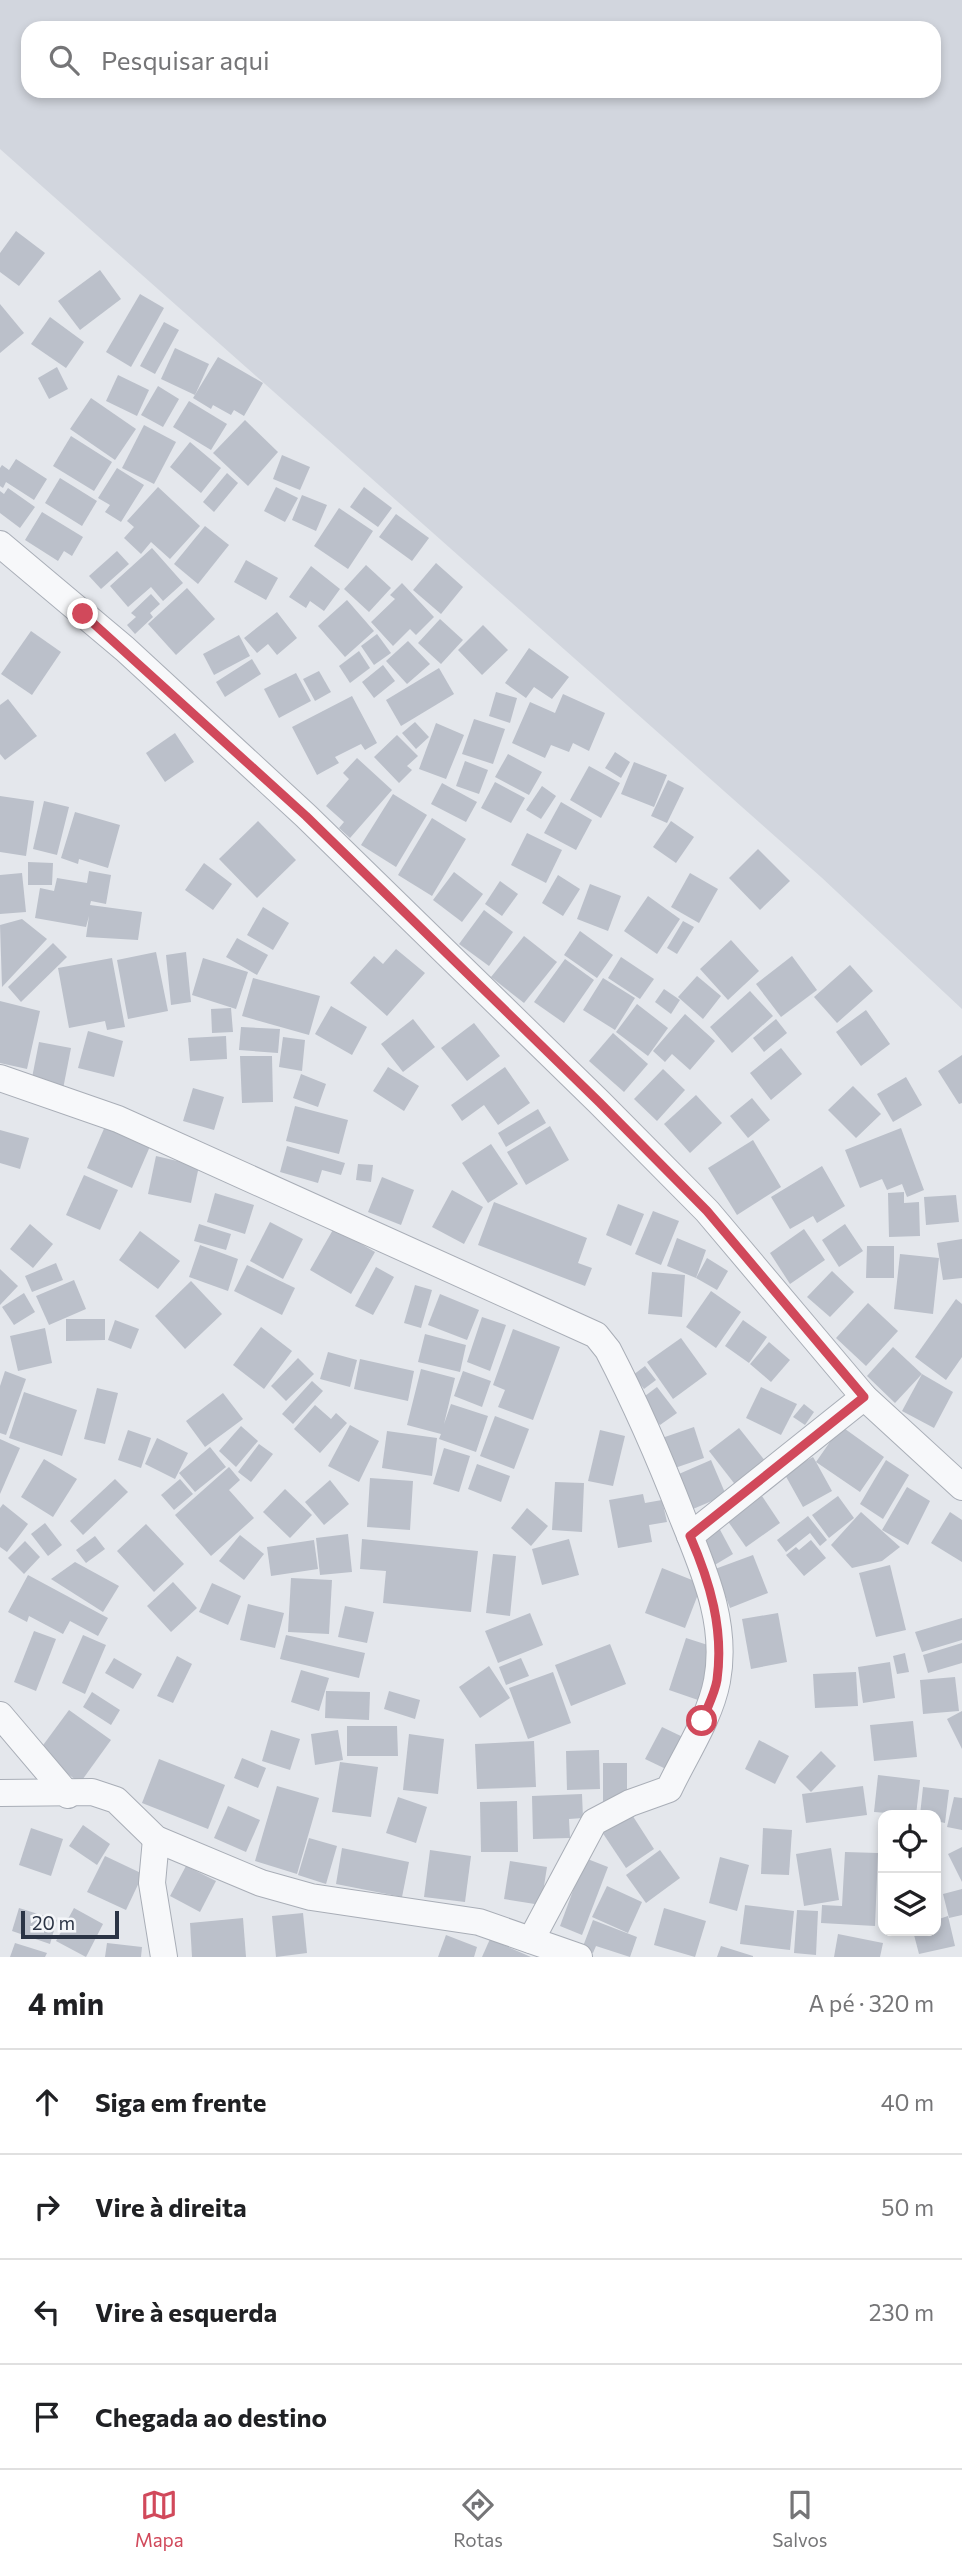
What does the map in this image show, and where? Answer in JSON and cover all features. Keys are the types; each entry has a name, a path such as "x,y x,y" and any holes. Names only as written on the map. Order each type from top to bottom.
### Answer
{"street":[{"path":"0,544 125,649 306,816 599,1102 707,1211 864,1397 962,1487"},
{"path":"0,1078 118,1119 596,1335 608,1349 632,1397 704,1567 719,1629 717,1682 668,1789 630,1803 594,1822 531,1940"},
{"path":"690,1536 864,1397"},
{"path":"0,1715 68,1795"},
{"path":"0,1793 68,1795 92,1792 116,1800 156,1839 261,1883 311,1897 479,1922 568,1955"},
{"path":"156,1839 152,1883 164,1957"}],"shaded area":[{"path":"0,0 962,0 962,1009 821,877 0,149"}],"building":[{"path":"16,231 45,253 19,286 0,272 0,253"},
{"path":"100,270 121,299 80,330 58,301"},
{"path":"140,294 164,308 131,367 106,352"},
{"path":"0,304 24,333 0,353"},
{"path":"50,317 84,342 66,368 31,344"},
{"path":"164,322 179,330 155,374 140,366"},
{"path":"175,348 209,364 195,395 161,379"},
{"path":"218,357 263,383 244,416 234,410 231,415 213,405 211,409 193,398"},
{"path":"57,367 68,389 49,399 38,378"},
{"path":"118,375 149,390 137,416 106,401"},
{"path":"158,386 179,399 163,427 141,415"},
{"path":"91,398 136,429 115,460 70,429"},
{"path":"189,401 227,424 211,450 173,427"},
{"path":"245,420 278,452 248,486 213,453"},
{"path":"144,425 176,442 154,484 122,468"},
{"path":"71,436 112,462 94,491 53,466"},
{"path":"190,442 221,468 201,493 170,467"},
{"path":"282,455 310,467 300,490 273,479"},
{"path":"16,459 47,479 34,500 6,482 3,488 0,486 0,468 2,465 9,470"},
{"path":"117,468 144,485 121,522 105,512 110,505 98,498"},
{"path":"227,473 238,483 214,512 203,502"},
{"path":"60,478 97,501 82,526 45,503"},
{"path":"158,487 200,526 170,559 151,542 141,554 124,538 134,527 127,521"},
{"path":"276,487 298,498 285,522 264,511"},
{"path":"364,487 392,508 378,527 350,507"},
{"path":"8,488 35,507 20,528 0,513 0,491 4,494"},
{"path":"302,495 327,505 316,531 292,520"},
{"path":"339,508 373,531 348,569 314,546"},
{"path":"42,512 83,537 72,556 64,551 58,561 25,540"},
{"path":"396,514 429,538 412,561 379,537"},
{"path":"205,526 229,545 198,584 174,564"},
{"path":"152,548 183,583 163,601 151,587 128,607 110,586"},
{"path":"117,551 129,564 101,589 89,576"},
{"path":"246,560 278,578 266,600 234,582"},
{"path":"436,563 463,587 441,614 413,590"},
{"path":"366,565 391,588 369,612 344,589"},
{"path":"311,566 340,589 324,611 310,601 306,608 289,597"},
{"path":"402,583 434,617 416,635 410,629 393,646 371,622 395,599 390,595"},
{"path":"187,588 215,619 176,655 148,624"},
{"path":"151,594 160,604 150,613 153,617 135,634 127,625 136,617 131,613"},
{"path":"347,600 374,631 345,657 318,626"},
{"path":"277,612 297,638 277,655 268,644 257,653 244,638"},
{"path":"440,619 463,640 441,664 418,643"},
{"path":"483,625 508,650 482,675 458,650"},
{"path":"31,631 61,652 32,695 1,674"},
{"path":"377,634 391,653 374,665 361,646"},
{"path":"239,635 250,656 214,675 203,654"},
{"path":"408,641 430,664 407,684 386,661"},
{"path":"529,648 569,677 552,699 534,687 526,698 505,683"},
{"path":"359,651 370,668 350,683 339,666"},
{"path":"252,659 261,674 225,697 216,682"},
{"path":"383,665 395,681 374,698 362,682"},
{"path":"439,668 454,694 401,726 386,700"},
{"path":"319,671 331,692 315,701 303,679"},
{"path":"296,673 311,701 279,718 264,689"},
{"path":"496,692 517,698 510,723 489,716"},
{"path":"563,694 605,713 589,751 573,743 569,752 551,745 545,758 512,743 530,702 555,713"},
{"path":"352,696 377,743 365,750 361,744 335,757 339,763 317,775 292,727"},
{"path":"8,699 37,736 5,760 0,754 0,705"},
{"path":"474,719 505,729 493,764 462,754"},
{"path":"415,722 429,737 416,749 402,733"},
{"path":"436,723 464,735 446,779 419,769"},
{"path":"175,733 194,762 165,782 146,753"},
{"path":"397,735 418,756 407,766 412,770 399,783 374,757"},
{"path":"615,752 630,762 621,778 605,768"},
{"path":"508,754 542,772 529,795 495,777"},
{"path":"357,758 392,790 350,838 339,828 344,822 326,806 349,779 343,773"},
{"path":"465,761 488,770 479,794 456,786"},
{"path":"634,762 667,775 654,807 621,794"},
{"path":"589,766 620,783 601,818 570,800"},
{"path":"668,780 684,788 667,823 651,816"},
{"path":"495,782 525,798 511,823 481,808"},
{"path":"442,783 477,802 466,822 431,804"},
{"path":"542,786 556,796 541,819 526,810"},
{"path":"393,794 427,815 396,867 361,845"},
{"path":"0,796 34,801 26,856 0,852"},
{"path":"44,801 69,807 57,855 33,849"},
{"path":"561,802 592,820 576,850 544,833"},
{"path":"75,812 120,825 108,868 79,859 78,864 61,858"},
{"path":"432,818 466,839 432,896 398,875"},
{"path":"258,821 296,860 257,898 219,859"},
{"path":"671,821 694,837 676,863 653,847"},
{"path":"527,833 562,850 546,883 511,865"},
{"path":"758,849 790,881 760,910 729,878"},
{"path":"28,862 53,863 52,885 28,885"},
{"path":"204,863 232,884 213,910 185,890"},
{"path":"89,871 111,875 106,904 91,901 90,905 142,912 138,940 86,937 89,916 86,927 35,918 40,888 54,891 57,878 87,883"},
{"path":"454,872 483,894 462,922 433,900"},
{"path":"22,873 26,912 0,914 0,875"},
{"path":"690,873 718,889 699,923 671,907"},
{"path":"558,875 580,889 563,916 542,903"},
{"path":"500,881 518,894 502,916 485,904"},
{"path":"590,884 621,896 608,931 577,919"},
{"path":"648,896 680,919 657,954 624,931"},
{"path":"263,907 289,923 273,950 247,935"},
{"path":"484,910 513,932 489,966 459,944"},
{"path":"22,919 47,939 2,987 0,925"},
{"path":"683,921 694,927 677,954 667,948"},
{"path":"580,931 613,955 597,978 564,955"},
{"path":"524,936 557,962 524,1003 491,977"},
{"path":"237,938 268,955 257,975 226,957"},
{"path":"731,940 759,971 728,1000 700,969"},
{"path":"53,943 67,957 21,1002 8,987"},
{"path":"396,949 425,973 387,1016 350,983 374,956 383,964"},
{"path":"156,952 168,1011 128,1019 117,960"},
{"path":"186,952 191,1002 171,1005 166,955"},
{"path":"792,956 817,990 781,1017 756,984"},
{"path":"621,957 654,979 640,999 608,978"},
{"path":"112,958 125,1027 107,1030 105,1021 69,1028 58,968"},
{"path":"203,958 248,972 236,1009 192,995"},
{"path":"565,959 594,980 564,1023 534,1002"},
{"path":"850,965 873,991 837,1023 814,997"},
{"path":"697,976 721,996 703,1019 678,997"},
{"path":"253,978 320,996 309,1035 242,1016"},
{"path":"603,978 635,998 615,1030 583,1010"},
{"path":"664,989 680,1000 671,1014 655,1002"},
{"path":"750,991 773,1016 732,1053 710,1027"},
{"path":"0,1001 40,1011 27,1069 0,1063"},
{"path":"637,1004 668,1028 648,1056 616,1032"},
{"path":"331,1006 367,1027 352,1055 315,1034"},
{"path":"231,1008 233,1032 212,1033 211,1009"},
{"path":"866,1010 890,1044 861,1066 836,1032"},
{"path":"685,1014 715,1041 690,1070 672,1054 665,1062 653,1051"},
{"path":"413,1019 435,1047 403,1072 381,1044"},
{"path":"776,1019 787,1033 764,1052 753,1038"},
{"path":"474,1023 500,1056 467,1081 441,1048"},
{"path":"241,1027 280,1029 278,1053 239,1050"},
{"path":"88,1031 123,1041 114,1077 78,1068"},
{"path":"613,1033 648,1064 624,1092 589,1061"},
{"path":"226,1036 227,1059 190,1061 188,1038"},
{"path":"283,1037 305,1040 302,1071 279,1067"},
{"path":"39,1042 71,1048 63,1089 31,1083"},
{"path":"781,1048 802,1074 771,1100 750,1073"},
{"path":"962,1055 962,1103 959,1104 938,1071"},
{"path":"240,1056 272,1056 273,1102 242,1103"},
{"path":"388,1067 419,1086 404,1111 373,1091"},
{"path":"505,1067 530,1103 498,1125 484,1105 462,1121 451,1105"},
{"path":"663,1069 685,1090 657,1121 634,1099"},
{"path":"301,1074 326,1084 318,1107 293,1098"},
{"path":"906,1077 922,1105 893,1122 877,1094"},
{"path":"853,1086 881,1114 856,1138 828,1110"},
{"path":"193,1088 224,1097 214,1130 183,1121"},
{"path":"696,1095 722,1123 690,1153 664,1124"},
{"path":"752,1098 770,1120 748,1138 730,1116"},
{"path":"295,1106 348,1120 339,1154 286,1141"},
{"path":"538,1109 546,1123 506,1147 498,1133"},
{"path":"106,1124 151,1144 132,1188 87,1168"},
{"path":"550,1126 569,1160 526,1185 507,1152"},
{"path":"901,1128 924,1190 907,1197 902,1184 887,1190 882,1179 860,1188 845,1150"},
{"path":"0,1130 29,1138 20,1169 0,1163"},
{"path":"753,1140 781,1187 737,1215 708,1168"},
{"path":"491,1144 518,1184 488,1203 462,1163"},
{"path":"287,1146 345,1163 341,1175 322,1170 318,1183 280,1172"},
{"path":"156,1156 199,1166 191,1203 148,1194"},
{"path":"358,1164 373,1165 371,1182 356,1180"},
{"path":"822,1166 845,1206 817,1223 813,1216 790,1229 771,1197"},
{"path":"84,1175 118,1190 100,1230 66,1215"},
{"path":"382,1177 414,1190 401,1225 368,1212"},
{"path":"452,1190 483,1207 464,1244 432,1227"},
{"path":"904,1192 904,1203 919,1202 920,1236 889,1237 888,1193"},
{"path":"215,1193 254,1205 245,1234 207,1222"},
{"path":"956,1195 959,1222 926,1225 924,1197"},
{"path":"494,1202 587,1238 578,1263 592,1268 585,1286 478,1245"},
{"path":"618,1204 644,1214 631,1246 606,1235"},
{"path":"653,1211 679,1221 661,1265 635,1254"},
{"path":"270,1222 303,1239 283,1279 250,1261"},
{"path":"30,1224 53,1244 33,1268 10,1249"},
{"path":"199,1224 231,1234 226,1250 194,1241"},
{"path":"845,1224 863,1251 839,1267 822,1240"},
{"path":"334,1228 375,1252 351,1294 310,1270"},
{"path":"804,1229 825,1260 790,1284 770,1253"},
{"path":"140,1231 180,1261 158,1289 119,1260"},
{"path":"677,1238 706,1250 696,1278 667,1266"},
{"path":"962,1239 962,1278 943,1280 937,1243"},
{"path":"200,1245 238,1259 228,1291 189,1277"},
{"path":"867,1246 894,1246 894,1278 866,1278"},
{"path":"900,1254 939,1258 933,1314 894,1309"},
{"path":"707,1258 728,1271 717,1290 696,1278"},
{"path":"56,1263 63,1280 32,1292 25,1276"},
{"path":"247,1265 295,1288 282,1315 234,1291"},
{"path":"376,1267 394,1277 373,1315 355,1306"},
{"path":"0,1269 18,1286 0,1305"},
{"path":"832,1271 854,1292 830,1317 807,1297"},
{"path":"652,1272 685,1275 682,1317 648,1314"},
{"path":"74,1280 86,1309 49,1325 36,1296"},
{"path":"191,1281 222,1314 185,1349 155,1316"},
{"path":"415,1285 432,1290 421,1328 404,1323"},
{"path":"711,1291 741,1312 716,1348 686,1327"},
{"path":"24,1293 35,1312 14,1325 2,1307"},
{"path":"440,1294 479,1310 467,1340 428,1325"},
{"path":"956,1299 962,1304 962,1357 946,1380 915,1357"},
{"path":"868,1303 898,1331 866,1366 836,1338"},
{"path":"482,1317 506,1325 490,1371 467,1362"},
{"path":"66,1319 105,1319 105,1340 66,1341"},
{"path":"115,1320 139,1329 131,1349 108,1340"},
{"path":"743,1320 767,1337 749,1363 725,1346"},
{"path":"261,1327 292,1351 264,1389 233,1365"},
{"path":"45,1328 52,1363 18,1371 10,1336"},
{"path":"513,1329 560,1347 533,1420 498,1407 505,1390 493,1385"},
{"path":"425,1334 466,1345 460,1372 418,1362"},
{"path":"681,1338 707,1374 673,1399 647,1362"},
{"path":"769,1342 790,1360 771,1382 750,1364"},
{"path":"893,1347 922,1374 895,1403 867,1376"},
{"path":"328,1352 357,1360 350,1387 320,1379"},
{"path":"298,1358 314,1374 286,1401 271,1386"},
{"path":"360,1359 414,1371 408,1401 354,1389"},
{"path":"645,1366 656,1380 644,1389 633,1375"},
{"path":"421,1369 455,1378 444,1424 451,1404 488,1416 476,1452 439,1439 441,1434 407,1425"},
{"path":"5,1371 26,1379 6,1435 0,1433 0,1386"},
{"path":"463,1371 491,1381 482,1407 454,1396"},
{"path":"922,1374 953,1392 934,1428 902,1411"},
{"path":"312,1381 323,1391 293,1424 282,1414"},
{"path":"657,1387 677,1413 660,1425 641,1399"},
{"path":"761,1387 797,1404 781,1435 746,1418"},
{"path":"97,1388 118,1393 105,1444 84,1439"},
{"path":"24,1392 77,1410 62,1456 9,1438"},
{"path":"223,1393 243,1419 205,1447 186,1421"},
{"path":"804,1404 814,1412 805,1425 793,1417"},
{"path":"315,1405 331,1419 336,1413 347,1423 320,1453 294,1429"},
{"path":"495,1416 529,1429 514,1469 480,1456"},
{"path":"350,1425 379,1441 359,1482 328,1466"},
{"path":"241,1426 258,1441 236,1467 219,1451"},
{"path":"841,1426 884,1457 860,1492 816,1462"},
{"path":"694,1427 704,1458 669,1470 659,1439"},
{"path":"739,1428 770,1467 737,1487 709,1451"},
{"path":"128,1430 151,1438 141,1468 118,1460"},
{"path":"600,1430 625,1436 613,1486 588,1481"},
{"path":"387,1431 437,1438 432,1476 382,1468"},
{"path":"157,1438 188,1453 175,1479 145,1464"},
{"path":"0,1439 20,1448 0,1494"},
{"path":"259,1444 273,1454 251,1482 238,1472"},
{"path":"210,1447 226,1467 195,1492 179,1473"},
{"path":"444,1448 470,1456 459,1492 433,1484"},
{"path":"813,1457 832,1491 803,1507 784,1473"},
{"path":"44,1459 77,1479 53,1517 21,1497"},
{"path":"711,1460 726,1495 693,1509 672,1477"},
{"path":"886,1460 909,1475 883,1519 860,1504"},
{"path":"477,1464 510,1476 501,1502 468,1489"},
{"path":"229,1467 240,1480 229,1490 254,1518 211,1556 175,1515"},
{"path":"370,1478 413,1481 410,1530 367,1527"},
{"path":"115,1479 128,1492 83,1535 70,1521"},
{"path":"180,1479 193,1494 174,1510 161,1495"},
{"path":"330,1480 349,1504 324,1525 305,1502"},
{"path":"555,1482 584,1483 582,1532 552,1530"},
{"path":"907,1487 930,1501 908,1545 882,1530"},
{"path":"285,1489 312,1515 290,1538 263,1512"},
{"path":"643,1494 645,1503 662,1500 667,1522 649,1525 652,1542 618,1548 609,1500"},
{"path":"762,1496 780,1523 746,1547 727,1520"},
{"path":"838,1496 854,1518 829,1538 812,1515"},
{"path":"3,1504 28,1524 7,1552 0,1547 0,1508"},
{"path":"527,1508 548,1526 531,1546 511,1528"},
{"path":"861,1512 900,1547 882,1561 852,1568 831,1545"},
{"path":"950,1512 962,1520 962,1562 931,1543"},
{"path":"808,1516 827,1540 820,1546 810,1533 786,1552 777,1540"},
{"path":"45,1523 62,1545 48,1556 31,1534"},
{"path":"146,1524 184,1564 154,1592 117,1551"},
{"path":"718,1526 733,1554 713,1566 697,1537"},
{"path":"348,1534 352,1572 320,1575 316,1538"},
{"path":"240,1535 264,1554 244,1580 219,1561"},
{"path":"95,1536 105,1549 86,1563 76,1550"},
{"path":"362,1539 478,1551 471,1612 383,1603 386,1571 360,1569"},
{"path":"569,1539 579,1575 542,1585 532,1549"},
{"path":"314,1540 318,1569 271,1576 267,1547"},
{"path":"811,1540 826,1558 804,1576 786,1555 796,1547 799,1550"},
{"path":"25,1541 40,1557 24,1574 8,1558"},
{"path":"493,1554 516,1556 510,1616 486,1613"},
{"path":"753,1555 768,1593 730,1608 715,1569"},
{"path":"75,1562 119,1586 103,1612 51,1579"},
{"path":"890,1565 906,1630 876,1637 859,1573"},
{"path":"662,1568 702,1584 685,1628 645,1613"},
{"path":"28,1575 108,1618 98,1636 70,1621 63,1634 29,1616 27,1622 8,1612"},
{"path":"291,1578 332,1580 329,1634 288,1632"},
{"path":"173,1582 197,1608 171,1632 147,1606"},
{"path":"212,1583 241,1596 228,1625 199,1612"},
{"path":"248,1604 284,1613 275,1648 240,1640"},
{"path":"345,1606 374,1612 367,1643 338,1637"},
{"path":"530,1613 543,1645 498,1663 485,1631"},
{"path":"778,1613 787,1662 751,1669 742,1619"},
{"path":"962,1618 962,1640 922,1652 915,1632"},
{"path":"34,1631 56,1639 36,1691 14,1682"},
{"path":"83,1635 106,1645 85,1694 62,1683"},
{"path":"286,1635 365,1653 359,1678 280,1659"},
{"path":"686,1638 714,1647 708,1693 701,1691 698,1700 669,1690"},
{"path":"962,1643 962,1663 928,1673 923,1655"},
{"path":"610,1644 626,1684 571,1706 555,1665"},
{"path":"905,1653 909,1672 897,1674 893,1656"},
{"path":"177,1656 192,1664 173,1703 157,1696"},
{"path":"114,1658 142,1674 133,1689 105,1673"},
{"path":"521,1658 529,1676 506,1685 499,1667"},
{"path":"890,1662 895,1698 863,1703 858,1667"},
{"path":"489,1666 510,1698 480,1718 459,1687"},
{"path":"301,1670 329,1678 319,1711 291,1702"},
{"path":"553,1672 571,1723 528,1739 509,1688"},
{"path":"856,1672 858,1706 815,1708 813,1674"},
{"path":"955,1677 959,1711 923,1714 920,1680"},
{"path":"326,1691 370,1692 369,1720 325,1718"},
{"path":"389,1691 420,1700 415,1719 384,1709"},
{"path":"92,1692 120,1710 111,1725 83,1707"},
{"path":"69,1710 111,1740 80,1783 38,1752"},
{"path":"962,1711 962,1749 947,1719"},
{"path":"913,1721 917,1757 874,1761 870,1725"},
{"path":"347,1726 397,1726 398,1756 347,1756"},
{"path":"662,1727 685,1738 668,1770 645,1759"},
{"path":"271,1730 300,1739 290,1770 262,1761"},
{"path":"338,1730 343,1760 315,1765 311,1734"},
{"path":"409,1734 444,1739 438,1794 403,1790"},
{"path":"759,1740 789,1756 775,1784 745,1769"},
{"path":"534,1741 536,1787 477,1789 475,1744"},
{"path":"599,1750 600,1789 567,1790 566,1751"},
{"path":"821,1751 836,1766 811,1792 796,1777"},
{"path":"242,1758 266,1768 258,1788 234,1778"},
{"path":"159,1759 225,1785 208,1829 142,1803"},
{"path":"340,1762 378,1767 371,1817 332,1812"},
{"path":"603,1763 627,1763 627,1802 603,1802"},
{"path":"878,1775 920,1780 917,1810 874,1812"},
{"path":"277,1786 319,1798 297,1874 255,1861"},
{"path":"863,1786 867,1815 806,1823 802,1794"},
{"path":"923,1787 949,1790 945,1823 941,1822 941,1810 921,1810"},
{"path":"582,1794 583,1818 569,1819 570,1838 533,1839 532,1796"},
{"path":"398,1797 427,1807 416,1843 386,1833"},
{"path":"954,1797 962,1798 962,1830 947,1827"},
{"path":"517,1801 518,1852 481,1852 480,1802"},
{"path":"228,1806 260,1820 246,1852 214,1838"},
{"path":"627,1807 654,1849 626,1868 598,1826"},
{"path":"83,1825 110,1844 97,1865 69,1846"},
{"path":"31,1828 63,1839 51,1876 19,1865"},
{"path":"763,1828 792,1830 789,1875 761,1874"},
{"path":"309,1838 337,1846 326,1884 298,1875"},
{"path":"962,1847 962,1882 948,1854"},
{"path":"342,1848 409,1862 402,1897 336,1884"},
{"path":"831,1848 839,1900 804,1906 796,1854"},
{"path":"430,1850 471,1856 465,1902 424,1897"},
{"path":"660,1850 680,1878 646,1903 626,1875"},
{"path":"845,1852 878,1853 875,1926 821,1923 822,1905 842,1906"},
{"path":"105,1856 143,1874 126,1910 87,1892"},
{"path":"720,1857 749,1865 737,1911 709,1903"},
{"path":"585,1858 608,1867 582,1935 560,1926"},
{"path":"510,1861 547,1867 541,1905 504,1899"},
{"path":"186,1866 216,1881 200,1912 170,1896"},
{"path":"607,1886 642,1902 628,1933 592,1917"},
{"path":"962,1889 962,1915 949,1918 943,1894"},
{"path":"745,1905 794,1911 790,1950 740,1944"},
{"path":"19,1908 57,1920 50,1944 12,1931"},
{"path":"74,1908 103,1924 86,1957 56,1941"},
{"path":"664,1908 706,1921 695,1957 654,1945"},
{"path":"797,1910 818,1911 816,1955 794,1953"},
{"path":"303,1913 307,1953 276,1957 272,1916"},
{"path":"948,1916 955,1946 919,1954 914,1936 941,1936 941,1918"},
{"path":"243,1918 246,1957 192,1957 190,1923"},
{"path":"593,1920 637,1937 630,1957 596,1946 593,1953 582,1949"},
{"path":"838,1934 883,1943 880,1957 834,1957"},
{"path":"446,1935 477,1947 474,1957 438,1957"},
{"path":"490,1939 531,1957 482,1957"},
{"path":"15,1943 47,1953 45,1957 10,1957"},
{"path":"107,1943 142,1947 141,1957 105,1957"},
{"path":"721,1946 753,1956 753,1957 717,1957"}],"route":[{"path":"83,614 125,649 306,816 599,1102 707,1211 864,1397 690,1536 704,1567 719,1629 717,1682 702,1721"}]}
